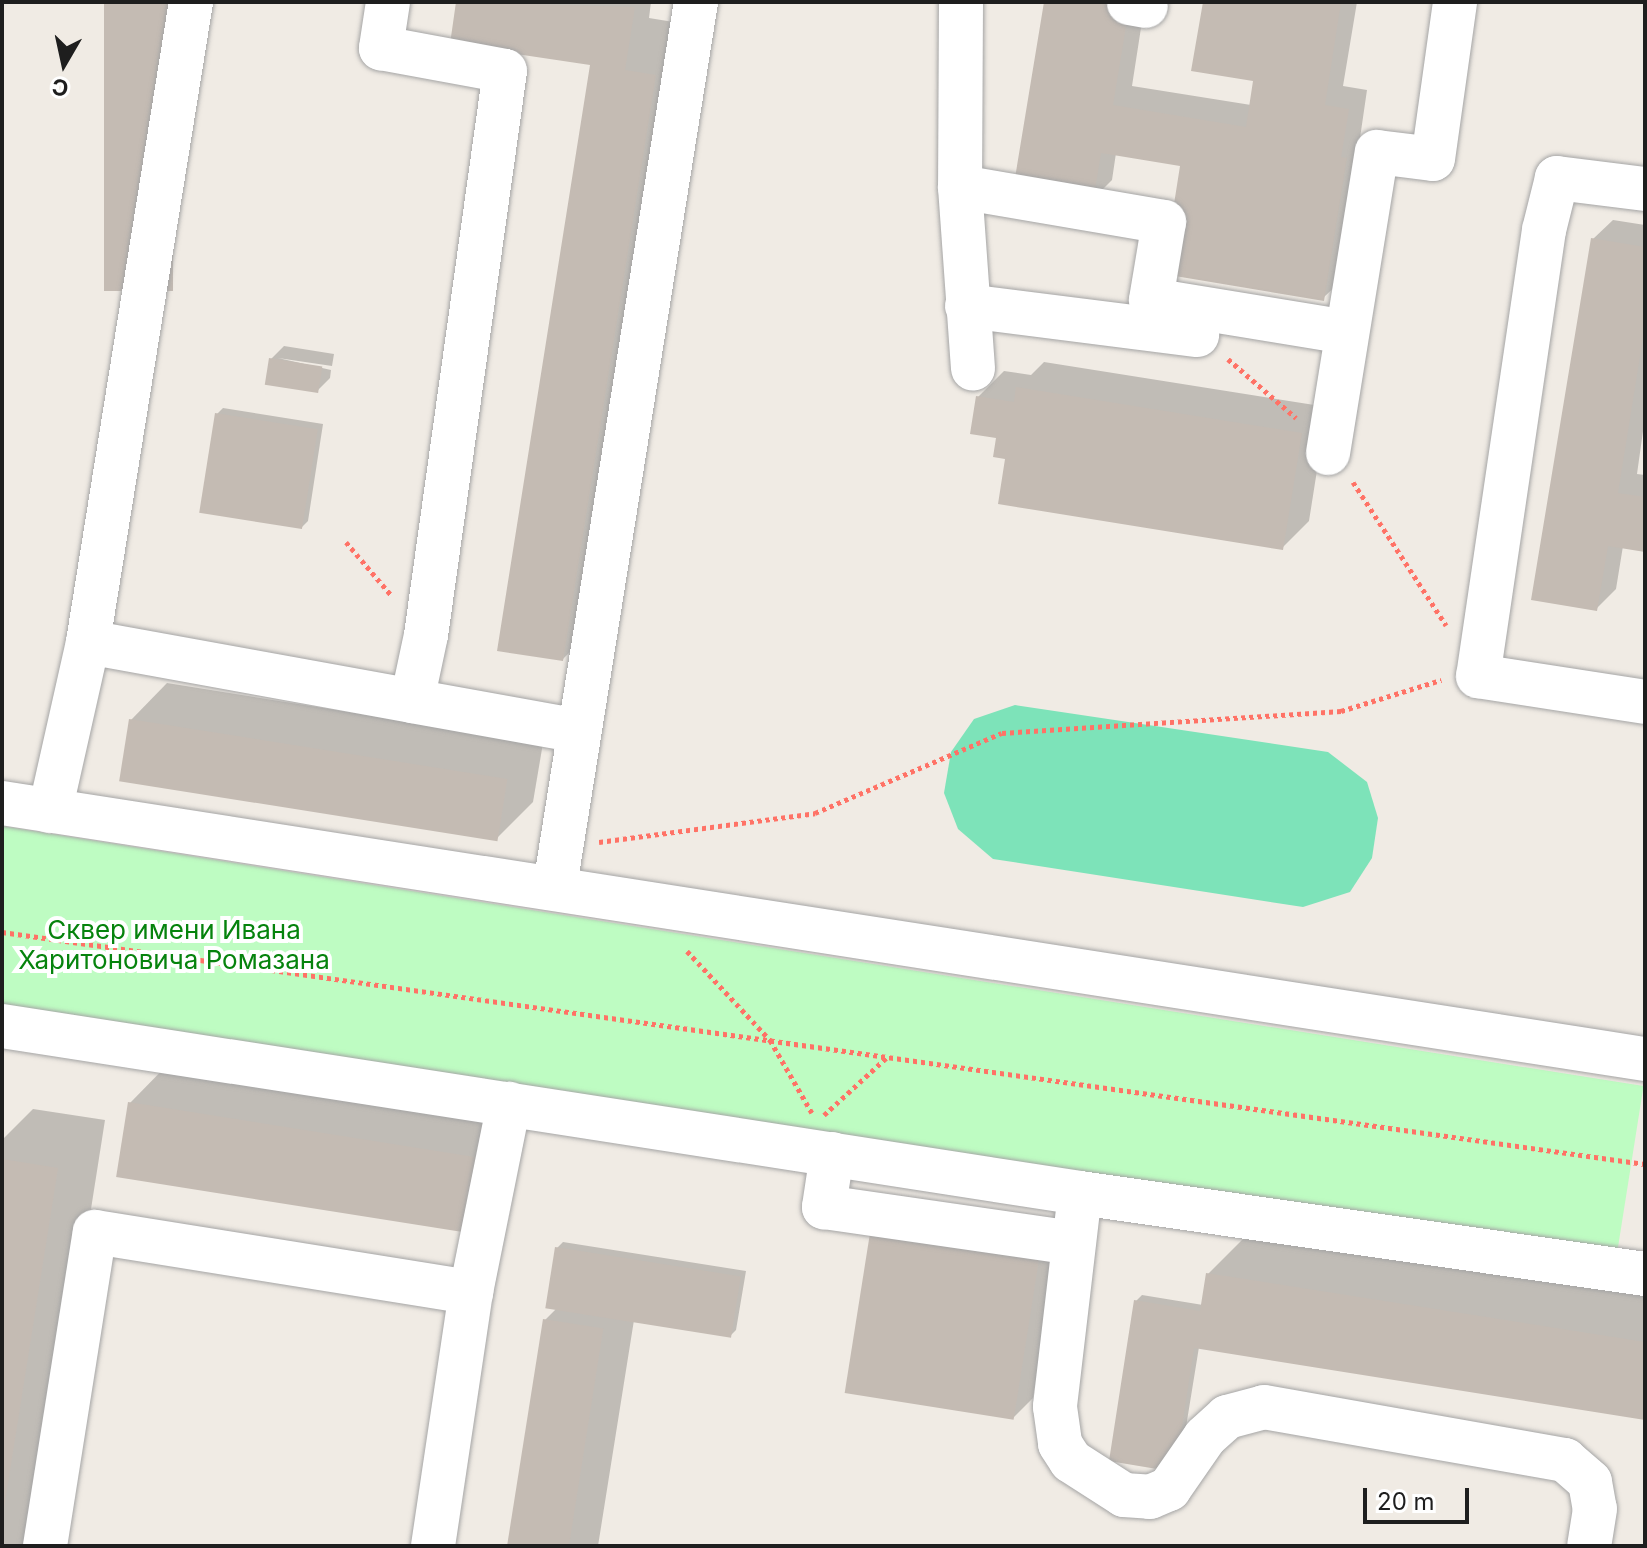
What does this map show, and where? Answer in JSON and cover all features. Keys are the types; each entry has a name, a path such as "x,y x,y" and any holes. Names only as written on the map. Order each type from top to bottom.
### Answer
{"lane":[{"path":"50,811 88,642 191,2"},
{"path":"388,2 381,48 505,71 426,635 412,701"},
{"path":"555,886 696,2"},
{"path":"961,2 960,187 973,369"},
{"path":"1328,453 1377,152 1433,159 1455,2"},
{"path":"1645,189 1557,178 1544,230 1478,676 1645,702"},
{"path":"960,187 1164,222 1151,300 1201,323"},
{"path":"967,306 1346,332"},
{"path":"88,642 578,731"},
{"path":"2,803 555,886 1645,1059"},
{"path":"2,1026 509,1104 825,1138 1080,1193 1645,1274"},
{"path":"433,1546 471,1292 509,1104"},
{"path":"825,1138 824,1207 1073,1243"},
{"path":"1080,1193 1055,1407 1060,1444 1071,1461 1124,1495 1150,1497 1169,1489 1205,1437 1227,1417 1264,1407 1565,1460 1590,1482 1595,1509 1589,1546"},
{"path":"45,1546 95,1232 471,1292"}],"path":[{"path":"598,842 815,813 1002,733 1341,711 1426,682 1478,676 1355,484 1299,420 1201,323"},
{"path":"2,932 1645,1164"},
{"path":"825,1138 887,1057"}],"green space":[{"path":"1015,705 1328,752 1367,782 1378,818 1372,858 1350,892 1303,907 993,859 958,829 944,793 951,752 974,719"},
{"name":"Сквер имени Ивана Харитоновича Ромазана","path":"2,826 1644,1086 1614,1270 2,1014"}],"building":[{"path":"104,2 173,2 173,291 104,291"},
{"path":"456,2 635,7 625,70 656,75 563,661 497,651 590,65 450,44"},
{"path":"1044,2 1130,2 1113,105 1246,127 1253,81 1191,71 1203,2 1341,2 1325,105 1349,109 1341,157 1347,158 1324,301 1163,274 1180,166 1101,153 1093,202 1013,190"},
{"path":"1591,238 1645,247 1645,325 1618,493 1645,497 1645,552 1608,546 1597,611 1531,600"},
{"path":"269,358 322,366 318,393 265,385"},
{"path":"1016,387 1302,433 1283,550 998,504 1005,459 993,457 996,438 970,434 976,396 1014,402"},
{"path":"215,413 318,429 302,529 199,513"},
{"path":"129,719 507,779 497,841 119,781"},
{"path":"128,1102 478,1157 466,1232 116,1177"},
{"path":"2,1159 58,1168 4,1508 2,1508"},
{"path":"870,1233 1039,1260 1014,1420 845,1393"},
{"path":"555,1247 741,1276 731,1338 545,1308"},
{"path":"1206,1273 1645,1342 1645,1420 1194,1348 1175,1472 1109,1461 1134,1300 1200,1311"},
{"path":"543,1319 603,1329 569,1546 507,1546"}]}
